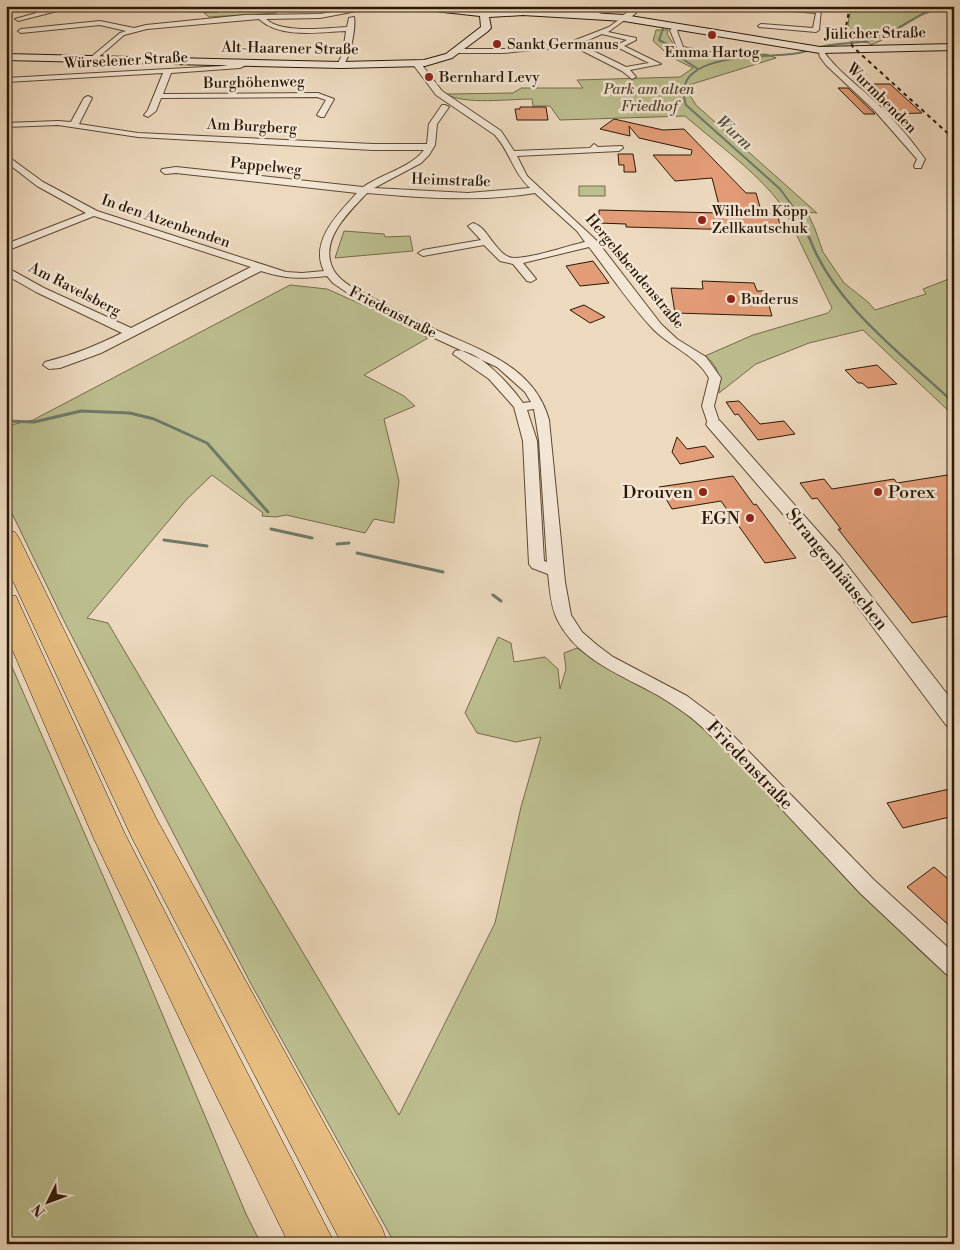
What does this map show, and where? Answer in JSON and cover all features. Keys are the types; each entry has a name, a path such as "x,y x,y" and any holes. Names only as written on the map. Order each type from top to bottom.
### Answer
{"highway":[{"path":"6,538 144,828 366,1244"},
{"path":"6,604 111,839 313,1244"}],"main road":[{"path":"416,6 467,11 486,15 513,9 624,18 754,41"},
{"name":"Alt-Haarener Straße","path":"6,57 341,65 416,63 438,61 457,51 486,28 484,17 486,15"},
{"name":"Jülicher Straße","path":"754,41 816,49 954,47"}],"street":[{"path":"18,19 68,6 222,10"},
{"path":"338,6 353,11"},
{"path":"94,59 119,36 132,30 193,21 279,15 320,16 380,6"},
{"path":"457,51 504,51 574,44 615,26 632,13 630,6"},
{"path":"754,41 759,38 761,26 766,7 819,9 816,32 761,26"},
{"path":"232,10 277,12 280,13 279,15"},
{"path":"341,65 346,53 353,11"},
{"path":"562,13 598,14"},
{"path":"261,16 266,22 288,29 350,29"},
{"path":"21,31 100,24 132,30"},
{"path":"678,27 674,30 676,34 674,37 680,49 717,54"},
{"path":"601,32 634,39 621,45 621,47 657,64 625,70"},
{"path":"574,44 625,70 633,78"},
{"name":"Wurmbenden","path":"816,49 904,137 921,159 918,166"},
{"name":"Würselener Straße","path":"6,80 236,67 246,62"},
{"path":"416,63 424,77 442,95 459,105"},
{"path":"148,115 152,111 168,71"},
{"name":"Burghöhenweg","path":"158,96 318,95 330,99 321,115"},
{"path":"430,147 433,124 444,107 442,95"},
{"path":"74,124 88,98"},
{"path":"444,107 459,105"},
{"name":"Hergelsbendenstraße","path":"459,105 498,133 505,141 523,177 593,243 657,326 672,341 702,360 710,369 714,378 708,406 714,424"},
{"name":"Am Burgberg","path":"6,126 43,123 74,124 138,135 373,147 430,147"},
{"name":"Friedenstraße","path":"430,147 418,161 378,181 364,191 342,214 330,231 326,241 325,263 330,273 346,288 356,294 418,326 501,364 530,390 539,405 546,441 556,571 563,613 580,638 592,650 615,665 681,699 716,728 865,885 925,943 954,967"},
{"path":"510,154 619,148"},
{"name":"In den Atzenbenden","path":"7,159 40,184 94,213 258,268 285,275 302,276 330,273"},
{"name":"Pappelweg","path":"165,171 364,191"},
{"name":"Heimstraße","path":"364,191 483,197 536,190"},
{"name":"Am Ravelsberg","path":"6,248 94,213"},
{"path":"474,226 486,238 486,242 506,260 517,263 593,243"},
{"path":"423,253 486,242"},
{"path":"517,263 530,279"},
{"name":"Am Ravelsberg","path":"49,365 76,359 258,268"},
{"name":"Am Ravelsberg","path":"6,270 40,290 131,333"},
{"name":"Friedenstraße","path":"428,341 467,358 489,371 506,386 520,407 530,441 537,564 556,571"},
{"path":"520,407 539,405"},
{"name":"Strangenhäuschen","path":"714,424 832,560 954,719"}],"green space":[{"path":"852,6 954,6 954,8 937,10 920,16 896,29 890,34 891,36 871,45 856,41 863,38 851,42 849,38 848,28"},
{"path":"215,11 277,13 209,17 204,13"},
{"name":"Park am alten Friedhof","path":"656,30 668,30 667,34 678,51 730,57 766,54 776,58 689,85 686,89 696,105 817,213 807,212 823,252 844,283 875,310 926,294 923,289 954,277 954,416 863,330 809,343 756,364 719,393 718,373 710,360 705,356 753,335 828,313 832,308 785,211 776,199 753,174 685,116 560,120 550,106 533,106 532,99 475,100 446,94 513,93 521,88 583,88 577,80 680,77 693,68 671,57 653,41"},
{"path":"579,186 605,186 605,196 579,196"},
{"path":"344,231 384,234 385,237 410,236 413,251 335,258"},
{"path":"290,285 327,289 379,312 428,338 364,375 404,396 415,406 384,419 399,481 394,523 374,519 365,533 286,515 276,517 262,516 263,513 212,475 186,500 87,618 108,623 399,1115 495,923 521,807 541,737 516,742 477,733 465,713 498,637 511,643 514,662 545,657 558,669 560,689 566,669 564,653 577,648 610,670 674,704 710,731 919,950 954,981 954,1244 395,1244 251,984 63,619 6,501 6,426 33,420"},
{"path":"6,653 137,954 246,1214 261,1244 6,1244"}],"building":[{"path":"870,84 890,84 922,113 890,114 863,88 874,88"},
{"path":"838,88 848,88 875,114 864,114"},
{"path":"520,107 546,107 548,120 517,120 515,109 520,109"},
{"path":"614,119 663,130 684,129 746,193 756,193 762,214 777,214 782,231 626,227 626,224 599,223 599,210 721,213 712,178 675,181 653,155 691,155 692,150 639,138 629,126 630,136 600,129"},
{"path":"618,154 633,154 636,172 624,172 624,165 619,165"},
{"path":"593,261 609,283 580,286 566,266"},
{"name":"Buderus","path":"702,281 754,283 757,291 765,291 772,316 675,313 671,288 703,289"},
{"path":"584,305 605,317 590,323 570,310"},
{"path":"877,365 897,384 868,388 862,383 858,383 845,370"},
{"path":"739,401 760,424 784,421 795,434 758,440 726,402"},
{"path":"677,437 687,449 705,446 714,457 680,464 672,452"},
{"path":"954,474 954,615 912,623 838,529 841,529 817,498 812,499 800,483 824,479 832,489 894,479 897,483"},
{"path":"733,476 796,558 765,563 721,501 672,509 659,487"},
{"path":"954,788 954,816 903,828 887,803"},
{"path":"934,867 954,884 954,930 907,887"}],"waterway":[{"name":"Wurm","path":"809,238 802,219 780,189 686,105 684,88 691,75 703,67 721,61 796,53 836,44 871,40 889,33 939,6"},
{"path":"664,26 659,40 669,45 678,56 698,69"},
{"path":"6,36 11,35"},
{"name":"Wurm","path":"809,237 820,262 852,306 892,347 954,403"},
{"path":"6,421 34,422 81,411 130,413 154,419 207,443 268,512"},
{"path":"271,529 312,538"},
{"path":"164,540 207,546"},
{"path":"337,544 349,543"},
{"path":"357,553 443,572"},
{"path":"493,595 501,601"}],"railway":[{"path":"850,6 845,32 853,47 954,139"}],"place":[{"name":"Emma Hartog","path":"712,35"},
{"name":"Sankt Germanus","path":"497,44"},
{"name":"Bernhard Levy","path":"429,77"},
{"name":"Wilhelm Köpp Zellkautschuk","path":"702,220"},
{"name":"Buderus","path":"731,299"},
{"name":"Drouven","path":"703,492"},
{"name":"Porex","path":"878,492"},
{"name":"EGN","path":"750,518"}]}
